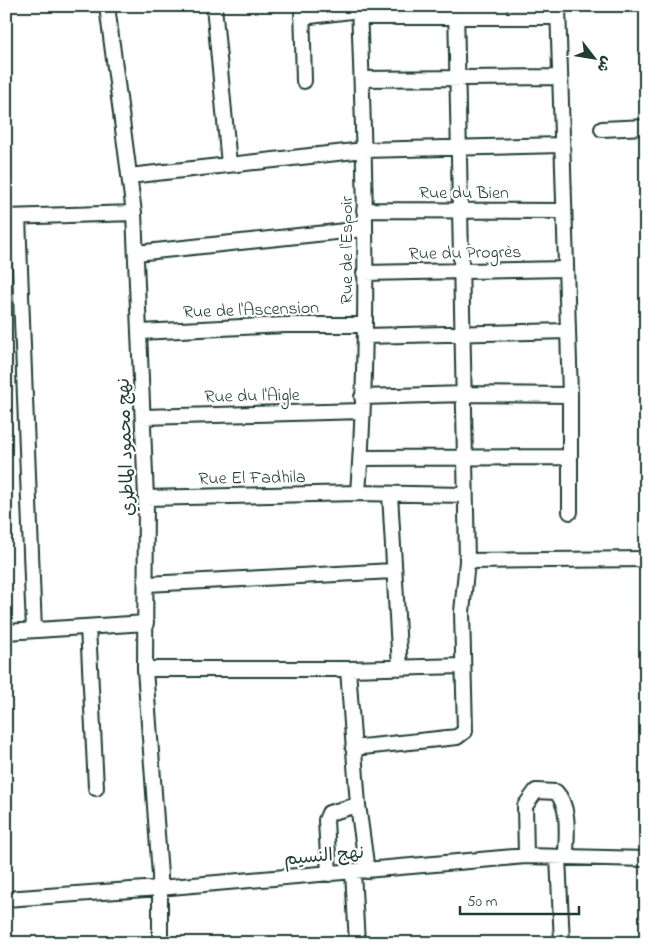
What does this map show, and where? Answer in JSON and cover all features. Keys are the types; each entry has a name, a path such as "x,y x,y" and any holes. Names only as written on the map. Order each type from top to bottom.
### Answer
{"street":[{"name":"نهج محمود الماطري","path":"107,6 134,213 146,498 147,584 145,669 159,888 160,943"},
{"path":"214,6 229,164"},
{"path":"304,81 302,11 558,11 570,395 570,512"},
{"name":"Rue de l'Espoir","path":"358,493 361,458 364,330 364,150 360,11"},
{"path":"353,748 461,735 465,731 462,612 467,561 462,334 462,210 456,11"},
{"path":"362,80 457,77 560,77"},
{"path":"602,129 646,127"},
{"path":"130,176 364,150 561,145"},
{"name":"Rue du Bien","path":"364,210 563,211"},
{"path":"34,630 12,217 134,213"},
{"path":"136,253 364,229"},
{"name":"Rue du Progrès","path":"364,273 566,270"},
{"name":"Rue de l'Ascension","path":"140,332 276,325 462,334 568,331"},
{"path":"362,396 464,394 570,395"},
{"name":"Rue du l'Aigle","path":"143,417 362,411"},
{"path":"361,458 570,457"},
{"name":"Rue El Fadhila","path":"146,498 358,493 465,495"},
{"path":"390,494 400,668"},
{"path":"467,561 646,559"},
{"path":"147,584 393,571"},
{"path":"6,632 146,623"},
{"path":"88,627 96,788"},
{"path":"145,669 348,669 463,666"},
{"path":"348,669 358,804 368,871"},
{"path":"526,856 525,806 536,791 556,792 562,798 565,809 562,857 562,943"},
{"path":"329,874 326,820 329,813 358,804"},
{"name":"نهج النسيم","path":"6,898 159,888 526,856 646,858"},
{"path":"353,872 357,943"}]}
